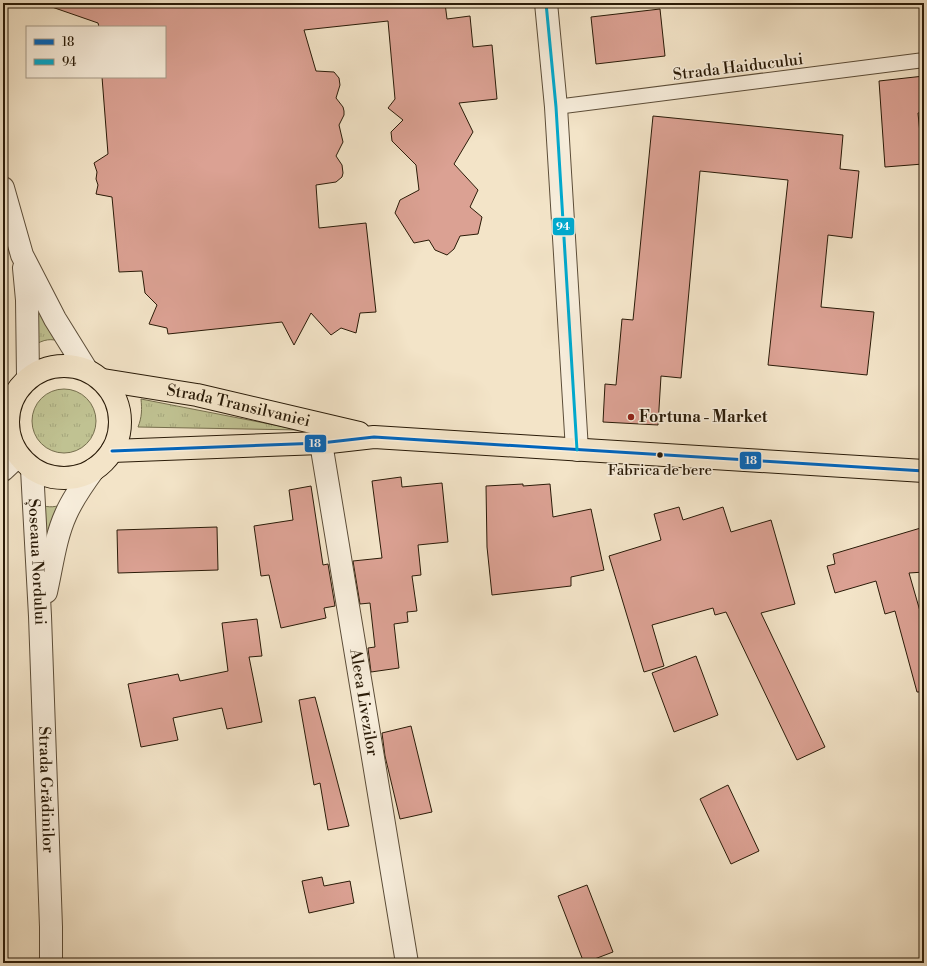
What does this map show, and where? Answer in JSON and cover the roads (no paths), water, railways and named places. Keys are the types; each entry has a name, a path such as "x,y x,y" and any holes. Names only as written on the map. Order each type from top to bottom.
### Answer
{"main road":[{"path":"66,365 94,375 112,392 118,406 120,421 118,436 112,451 104,461 94,469 82,475 70,478 56,478 43,475 13,456 5,420 8,397 28,377 46,368 66,365"},
{"name":"Strada Transilvaniei","path":"94,375 197,395 374,437 924,471"},
{"name":"Strada Transilvaniei","path":"112,451 321,443 374,437"}],"street":[{"path":"546,3 556,107 577,450"},
{"path":"3,188 22,255 27,300 28,377"},
{"path":"22,255 55,318 94,375"},
{"name":"Aleea Livezilor","path":"321,443 407,963"},
{"name":"Șoseaua Nordului","path":"13,456 40,616"},
{"name":"Șoseaua Nordului","path":"40,616 60,532 66,514 76,493 94,469"},
{"name":"Strada Grădinilor","path":"40,616 51,963"}],"lane":[{"name":"Strada Haiducului","path":"556,107 924,60"}],"place":[{"name":"Fortuna - Market","path":"631,417"},
{"name":"Fabrica de bere","path":"660,455"}]}
